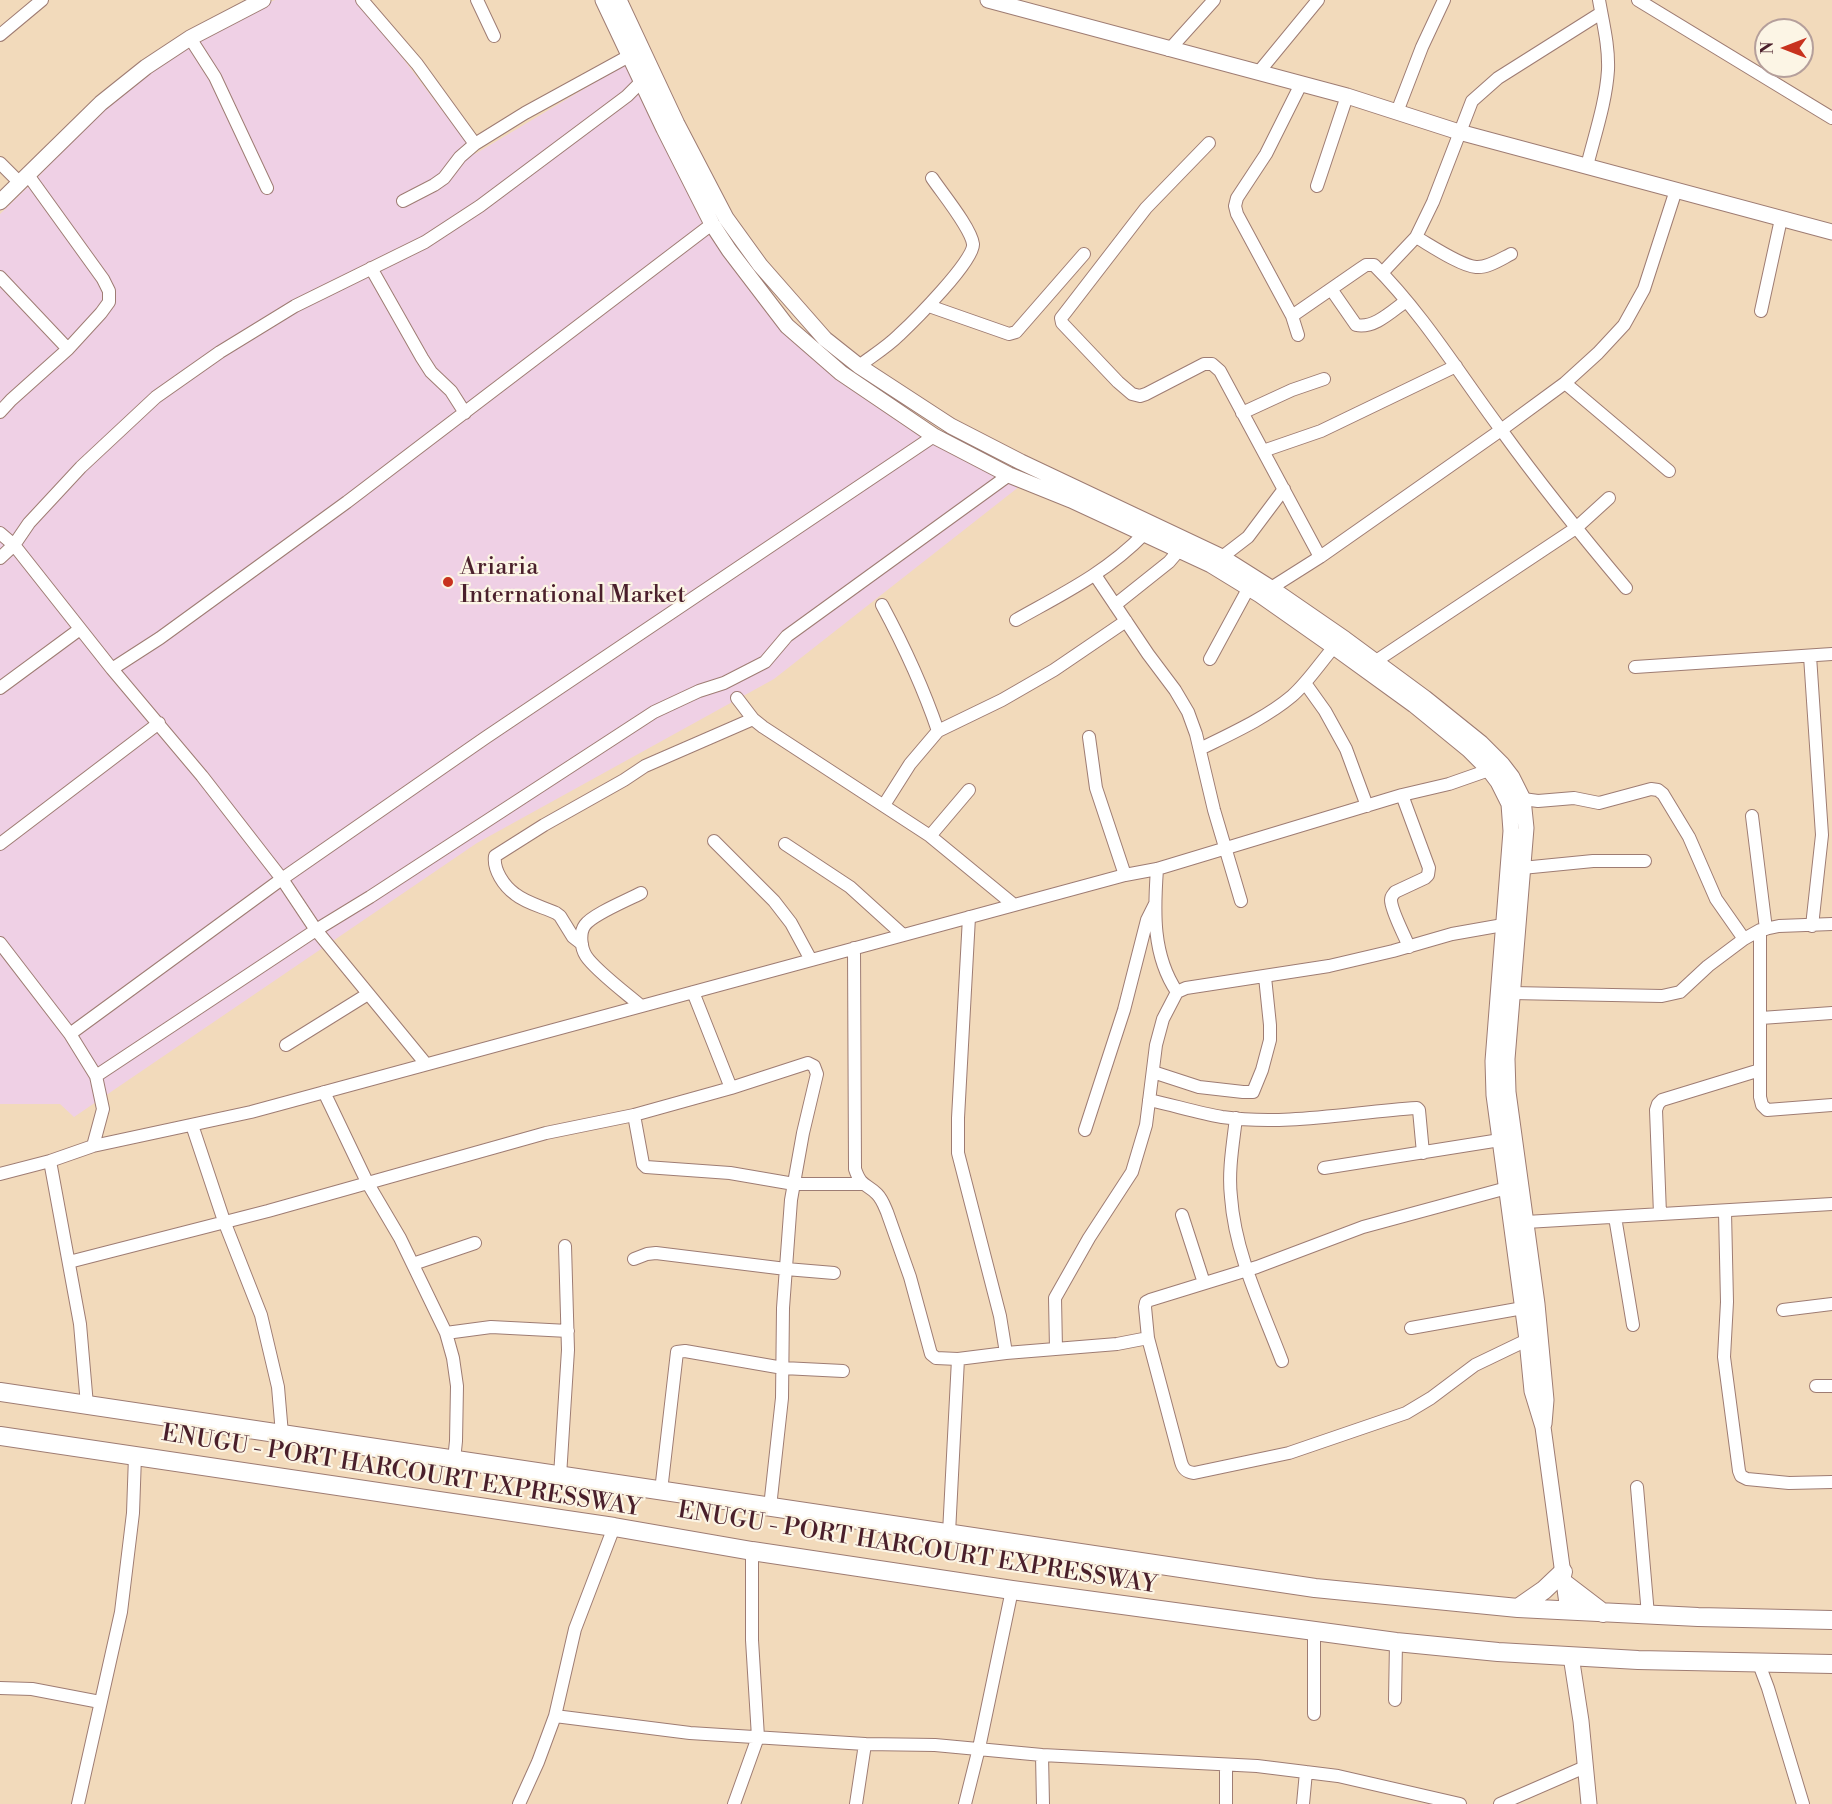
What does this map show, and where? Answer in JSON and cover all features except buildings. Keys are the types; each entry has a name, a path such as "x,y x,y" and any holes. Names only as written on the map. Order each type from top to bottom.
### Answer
{"highway":[{"name":"ENUGU - PORT HARCOURT EXPRESSWAY","path":"0,1392 1315,1588 1518,1608 1648,1615 1832,1620"},
{"name":"ENUGU - PORT HARCOURT EXPRESSWAY","path":"0,1436 614,1527 752,1551 1012,1590 1396,1642 1498,1652 1686,1662 1832,1664"},
{"path":"1518,1608 1564,1578 1603,1613"}],"main road":[{"path":"603,0 712,224 787,326 841,374 934,436 1010,475 1071,500 1211,565 1334,647 1414,705 1469,750 1490,770 1498,782 1509,804 1511,831 1493,1061 1494,1095 1532,1391 1543,1426 1568,1611"},
{"path":"619,0 677,124 726,218 760,265 825,339 859,366 951,426 1021,462 1222,557 1271,588 1425,698 1481,743 1512,777 1523,799 1526,828 1507,1059 1508,1092 1537,1305 1546,1400 1543,1426"},
{"path":"988,0 1347,96 1459,132 1832,232"},
{"path":"0,202 101,102 146,67 190,38 258,1"},
{"path":"1571,1656 1581,1721 1589,1804"}],"street":[{"path":"0,35 42,0"},
{"path":"362,0 417,64 475,144"},
{"path":"477,0 494,36"},
{"path":"1169,50 1214,0"},
{"path":"1258,73 1318,0"},
{"path":"1397,112 1422,47 1444,0"},
{"path":"1587,166 1608,70 1608,45 1599,0"},
{"path":"1638,0 1832,118"},
{"path":"1382,273 1416,237 1433,202 1472,101 1498,78 1601,13"},
{"path":"190,38 214,77 267,188"},
{"path":"403,201 444,178 460,157 475,144 525,113 629,56"},
{"path":"0,558 14,545 29,523 81,467 156,397 220,352 295,306 425,242 480,206 627,96 641,82"},
{"path":"1298,335 1292,316 1237,214 1235,206 1237,198 1266,154 1301,84"},
{"path":"1317,186 1347,96"},
{"path":"1209,143 1146,208 1061,318 1062,323 1132,394 1140,396 1146,394 1204,364 1212,364 1220,371 1320,556"},
{"path":"0,163 24,179 110,291 109,302 68,349 0,412"},
{"path":"859,366 898,337 929,306 969,258 974,247 971,235 932,178"},
{"path":"1271,588 1501,430 1564,383 1598,353 1624,325 1644,289 1676,190"},
{"path":"1761,311 1780,219"},
{"path":"112,669 160,638 347,502 712,224"},
{"path":"1416,237 1476,267 1487,266 1511,254"},
{"path":"929,306 1001,332 1009,334 1016,332 1084,254"},
{"path":"1292,316 1366,265 1374,266 1425,322 1501,430 1575,528 1626,588"},
{"path":"371,268 431,372 451,392 465,413"},
{"path":"0,277 68,349"},
{"path":"1330,289 1356,325 1370,325 1406,301"},
{"path":"1263,451 1321,431 1456,366"},
{"path":"1242,413 1292,390 1324,379"},
{"path":"1564,383 1669,471"},
{"path":"70,1034 282,879 485,738 934,436"},
{"path":"96,1076 316,930 654,712 699,691 724,684 765,662 787,636 1010,475"},
{"path":"1222,557 1248,537 1284,489"},
{"path":"1376,661 1575,528 1609,498"},
{"path":"0,533 14,545 112,669 159,723 282,879 316,930 426,1064"},
{"path":"1016,620 1095,575 1129,550 1144,534"},
{"path":"1115,605 1169,562 1175,555 1172,547"},
{"path":"1095,575 1188,712 1241,901"},
{"path":"1210,659 1248,589"},
{"path":"882,605 908,654 928,700 938,731"},
{"path":"884,805 910,764 938,731 1002,700 1054,670 1126,621"},
{"path":"0,688 80,629"},
{"path":"1200,749 1246,726 1290,697 1305,683 1334,647"},
{"path":"1635,667 1832,654"},
{"path":"1810,656 1827,835 1812,926"},
{"path":"1305,683 1325,711 1346,749 1367,806"},
{"path":"737,698 753,719 854,788 930,836 1014,905"},
{"path":"582,944 573,938 556,913 515,895 496,871 495,856 645,766 753,719"},
{"path":"0,844 159,723"},
{"path":"1089,737 1096,788 1125,874"},
{"path":"0,1174 50,1161 93,1146 251,1112 1125,874 1157,869 1490,770"},
{"path":"1523,799 1539,801 1574,798 1599,803 1651,789 1658,790 1663,794 1689,837 1716,899 1743,939"},
{"path":"930,836 969,790"},
{"path":"1402,795 1430,868 1425,878 1395,891 1391,900 1409,947"},
{"path":"1752,816 1763,930 1760,1070 1762,1105 1767,1110 1832,1105"},
{"path":"714,841 774,901 791,923 811,960"},
{"path":"785,844 850,887 903,934"},
{"path":"1522,868 1593,861 1645,861"},
{"path":"1157,869 1155,904 1158,943 1166,971 1178,992"},
{"path":"640,1006 585,955 581,934 585,925 599,914 641,893"},
{"path":"1085,1130 1124,1010 1147,920 1155,904"},
{"path":"969,917 958,1153 1000,1316 1006,1353"},
{"path":"1512,993 1662,996 1680,992 1708,966 1743,939 1763,930 1832,924"},
{"path":"1056,1349 1055,1298 1089,1238 1132,1172 1146,1125 1156,1045 1163,1019 1178,992 1186,988 1329,966 1452,934 1503,925"},
{"path":"0,943 70,1034 96,1076 103,1109 93,1146"},
{"path":"854,948 855,1169 862,1184"},
{"path":"1153,1072 1198,1087 1253,1092 1270,1040 1265,976"},
{"path":"693,992 731,1088"},
{"path":"286,1046 368,994"},
{"path":"1761,1018 1832,1013"},
{"path":"69,1262 268,1210 546,1132 634,1115 731,1088 808,1063 814,1066 817,1074 794,1184 783,1308 782,1398 770,1507"},
{"path":"1660,1214 1656,1110 1658,1104 1662,1100 1760,1070"},
{"path":"324,1092 368,1182 400,1238 446,1333 457,1386 456,1441 453,1460"},
{"path":"1149,1100 1221,1117 1264,1120 1307,1120 1381,1110 1417,1108 1423,1153"},
{"path":"634,1115 643,1164 646,1167 730,1173 794,1184 862,1184 877,1193 883,1201 910,1277 931,1354 936,1358 958,1359 1117,1344 1148,1338"},
{"path":"1236,1118 1230,1166 1230,1195 1236,1229 1247,1270 1282,1360"},
{"path":"192,1125 224,1221 261,1315 278,1387 282,1434"},
{"path":"1324,1168 1500,1140"},
{"path":"50,1161 80,1324 87,1405"},
{"path":"1507,1188 1363,1227 1247,1270 1150,1300 1146,1302 1145,1307 1148,1338 1183,1469 1194,1473 1289,1453 1406,1413 1431,1398 1475,1365 1527,1340"},
{"path":"1526,1222 1832,1204"},
{"path":"1725,1212 1727,1302 1724,1357 1739,1471 1741,1476 1747,1479 1789,1483 1832,1482"},
{"path":"1182,1215 1204,1283"},
{"path":"1615,1216 1633,1325"},
{"path":"413,1264 476,1243"},
{"path":"560,1476 568,1350 565,1246"},
{"path":"634,1259 656,1252 834,1274"},
{"path":"1783,1310 1832,1304"},
{"path":"1411,1328 1523,1308"},
{"path":"446,1333 490,1327 568,1331"},
{"path":"662,1491 677,1352 685,1351 783,1368 843,1371"},
{"path":"949,1533 958,1359"},
{"path":"1816,1386 1832,1386"},
{"path":"78,1804 121,1612 134,1513 135,1456"},
{"path":"1637,1487 1648,1615"},
{"path":"519,1804 555,1716 575,1629 614,1527"},
{"path":"734,1804 758,1737 752,1640 752,1551"},
{"path":"965,1804 1012,1590"},
{"path":"1314,1631 1314,1714"},
{"path":"1395,1700 1396,1642"},
{"path":"1759,1664 1803,1804"},
{"path":"0,1688 32,1689 100,1702"},
{"path":"555,1716 690,1733 865,1744 979,1748 1042,1755 1257,1766 1338,1776 1460,1804"},
{"path":"856,1804 865,1744"},
{"path":"1042,1755 1043,1804"},
{"path":"1226,1765 1226,1804"},
{"path":"1500,1804 1585,1767"},
{"path":"1303,1804 1306,1772"}],"shaded area":[{"name":"Ariaria International Market","path":"275,0 359,0 475,154 634,59 741,262 812,354 1020,486 774,679 477,843 74,1117 60,1104 0,1104 0,214 132,78 226,19"}],"place":[{"name":"Ariaria International Market","path":"448,582"}]}
